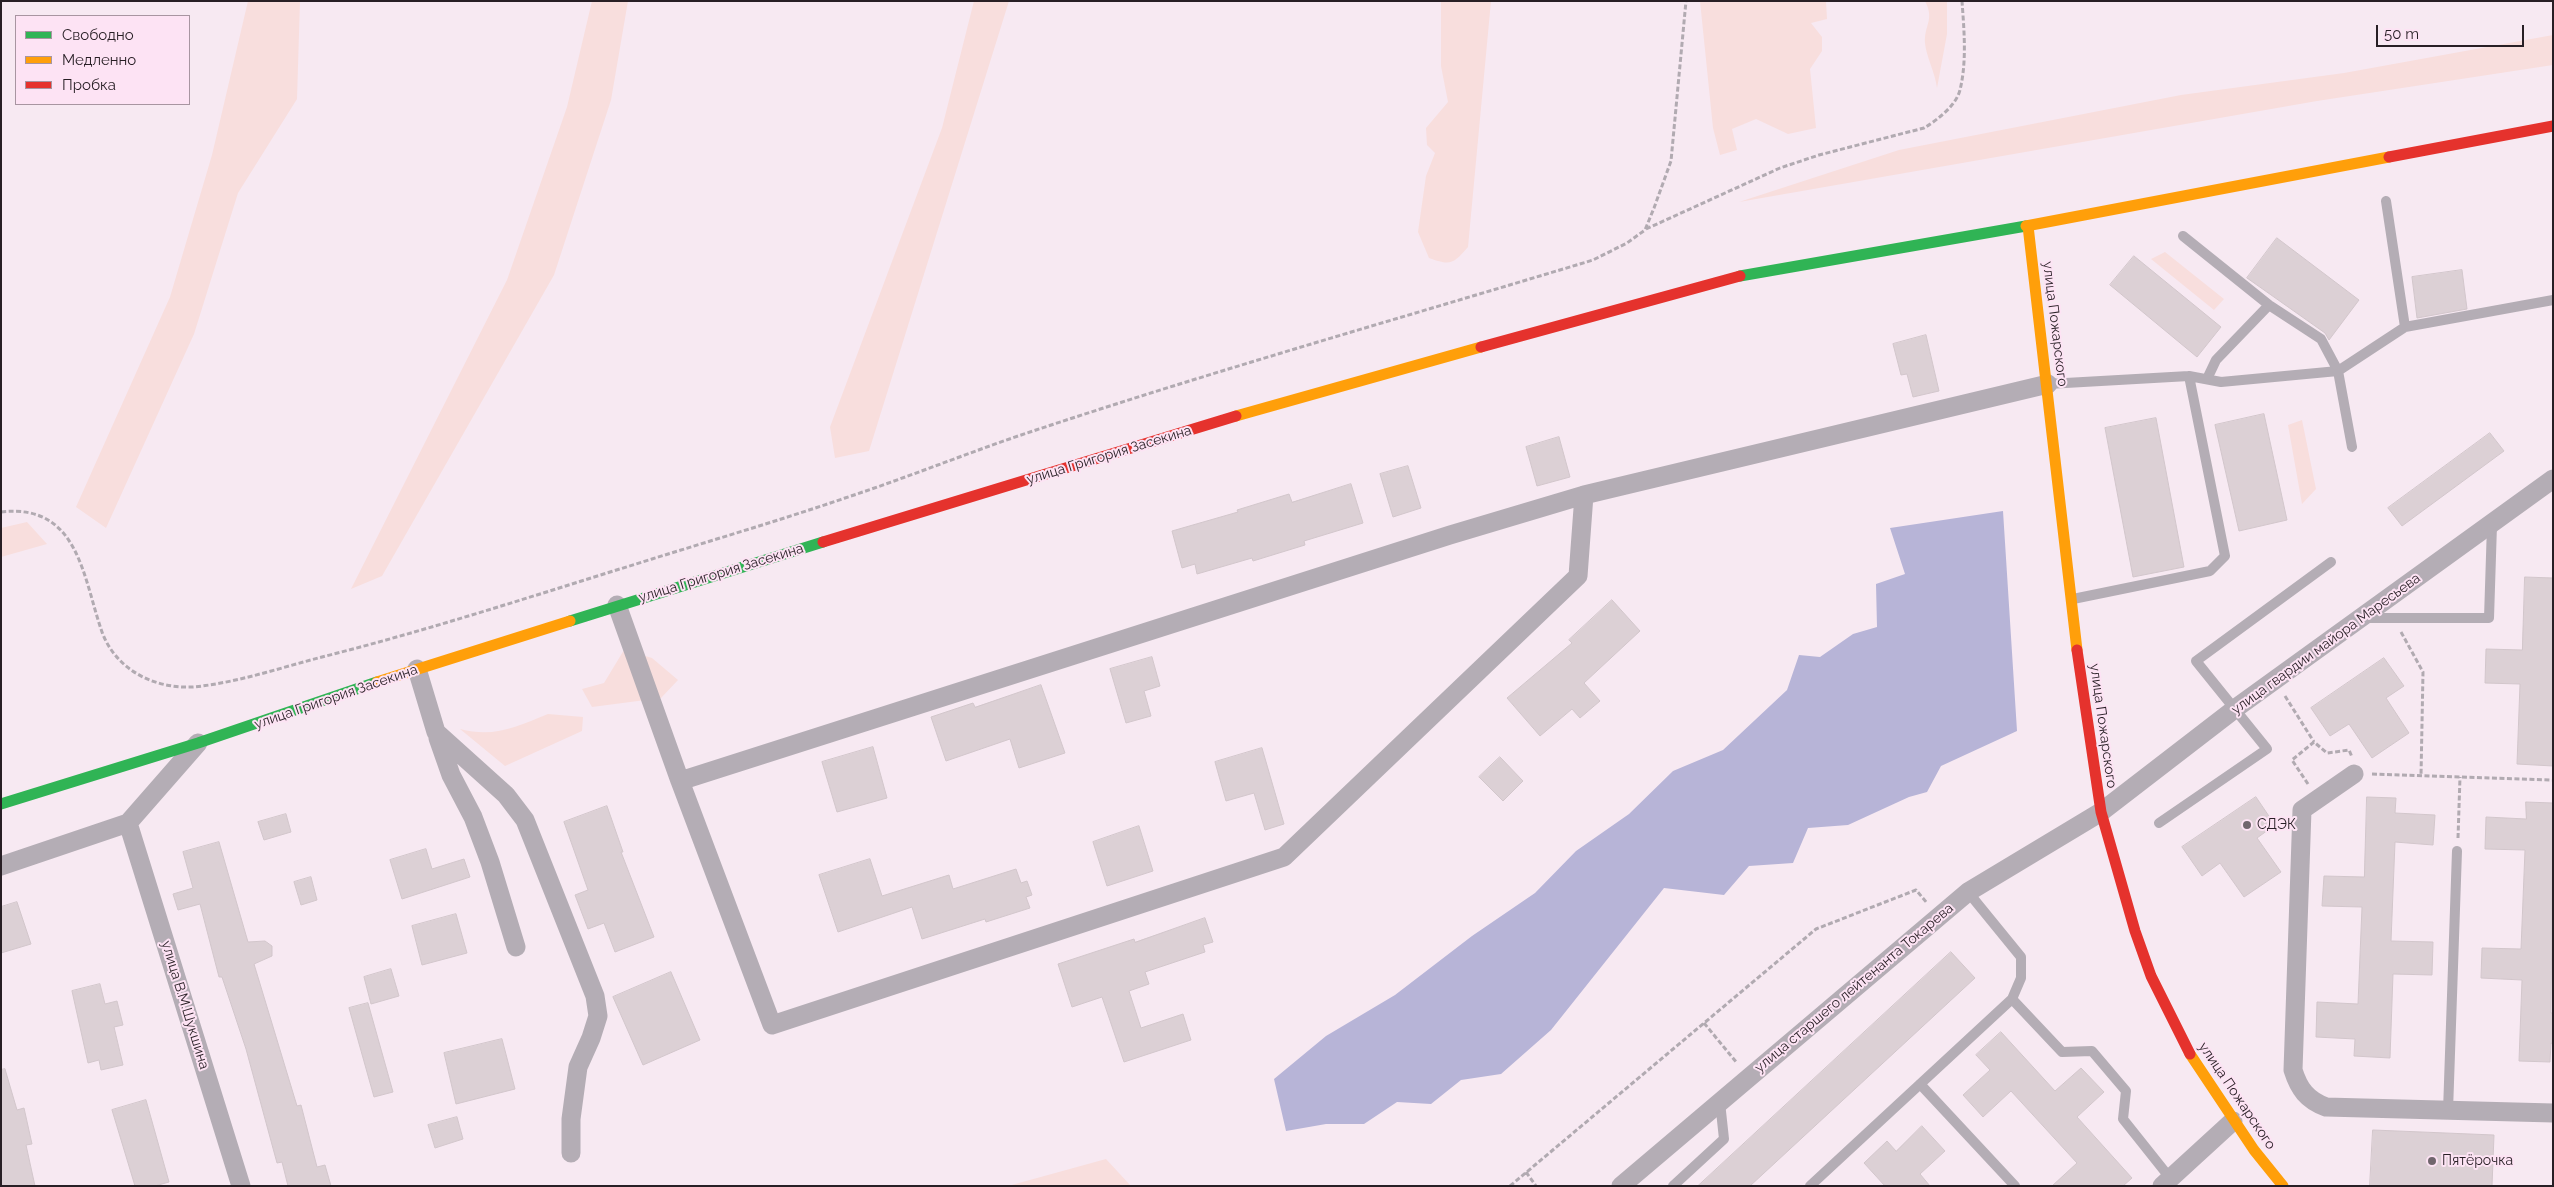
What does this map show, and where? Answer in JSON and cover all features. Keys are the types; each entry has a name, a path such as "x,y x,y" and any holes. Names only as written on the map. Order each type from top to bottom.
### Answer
{"main road":[{"name":"улица Григория Засекина","path":"1,804 198,743 417,669 617,605 1248,412 1737,276 2028,226 2553,126"},
{"name":"улица Пожарского","path":"2028,226 2048,384 2086,724 2101,812 2132,922 2151,976 2188,1053 2233,1121 2284,1186"}],"street":[{"path":"680,781 1440,538 1584,495 2048,384"},
{"name":"улица гвардии майора Маресьева","path":"2101,812 2236,708 2492,525 2553,479"},
{"path":"617,605 680,781 772,1025 1284,857 1578,576 1584,495"},
{"path":"417,669 451,775 473,817 490,862 516,948"},
{"path":"436,732 506,795 525,820 595,996 598,1016 591,1038 578,1067 571,1119 571,1153"},
{"path":"1,866 128,823 198,743"},
{"path":"2358,774 2302,810 2293,1070 2297,1082 2305,1095 2314,1103 2326,1107 2553,1114"},
{"name":"улица старшего лейтенанта Токарева","path":"1621,1186 1968,892 2101,812"},
{"name":"улица В.М.Шукшина","path":"128,823 241,1186"},
{"path":"2166,1182 2233,1121"}],"lane":[{"path":"2386,201 2405,327"},
{"path":"2183,236 2269,305 2321,339 2338,371 2352,448"},
{"path":"2048,384 2189,376 2221,382 2338,371 2405,327 2553,300"},
{"path":"2207,379 2216,360 2269,305"},
{"path":"2072,600 2210,571 2225,556 2189,376"},
{"path":"2361,618 2489,618 2492,525"},
{"path":"2159,823 2267,749 2236,708 2196,661 2331,562"},
{"path":"2448,1111 2457,851"},
{"path":"1810,1186 2012,999 2021,978 2021,957 1968,892"},
{"path":"2012,999 2062,1052 2092,1051 2126,1090 2123,1119 2166,1182"},
{"path":"1920,1084 2016,1186"},
{"path":"1673,1186 1724,1139 1720,1102"}],"path":[{"path":"1645,230 1671,161 1686,1"},
{"path":"1,512 22,510 38,515 61,530 86,574 103,636 119,660 134,673 154,682 175,688 202,687 390,639 845,498 1035,430 1594,260 1627,243 1645,230 1780,168 1819,155 1924,128 1934,122 1954,101 1960,90 1964,60 1962,1"},
{"path":"2393,618 2423,672 2421,776"},
{"path":"2274,681 2314,742 2327,753 2349,750 2358,774 2553,780"},
{"path":"2314,742 2292,760 2317,799"},
{"path":"2457,851 2460,777"},
{"path":"1510,1186 1816,930 1916,890 1938,916"},
{"path":"1704,1023 1749,1077"},
{"path":"1526,1172 1536,1186"}],"shaded area":[{"path":"248,1 300,1 297,99 238,193 194,334 106,528 76,507 170,297 212,155"},
{"path":"592,1 628,1 611,100 554,275 382,576 351,589 507,280 567,107"},
{"path":"974,1 1009,1 869,451 835,458 830,427 942,128"},
{"path":"1441,1 1491,1 1468,247 1459,257 1447,263 1429,258 1418,232 1426,176 1435,153 1427,145 1426,128 1448,102 1441,66"},
{"path":"1700,1 1826,1 1827,19 1811,23 1822,37 1822,51 1810,69 1816,128 1788,134 1756,119 1732,129 1737,150 1720,155 1713,128"},
{"path":"1925,1 1947,1 1947,34 1937,88 1925,43 1929,13"},
{"path":"2553,35 2553,65 2317,101 1739,202 1899,150 2181,95 2344,73"},
{"path":"2165,252 2224,299 2214,310 2151,259"},
{"path":"2302,420 2316,489 2302,504 2288,425"},
{"path":"2003,511 2017,731 1941,766 1927,792 1909,797 1848,825 1808,828 1793,863 1749,866 1724,895 1664,888 1551,1030 1501,1074 1461,1080 1431,1104 1397,1102 1364,1124 1326,1124 1286,1131 1274,1079 1326,1036 1395,995 1472,936 1535,893 1576,851 1629,814 1673,771 1723,750 1787,690 1799,655 1820,657 1853,634 1877,627 1876,584 1905,574 1890,528"},
{"path":"27,522 47,544 1,557 1,528"},
{"path":"624,650 652,658 678,680 661,698 592,707 582,689 604,683"},
{"path":"548,714 583,717 582,731 505,766 460,729 494,732 515,727"},
{"path":"1106,1159 1131,1186 1008,1186"}],"building":[{"path":"2277,238 2359,300 2329,340 2325,333 2247,278"},
{"path":"2134,256 2221,327 2197,357 2110,285"},
{"path":"2462,270 2467,309 2417,318 2412,277"},
{"path":"1926,335 1939,391 1913,397 1907,374 1901,375 1893,344"},
{"path":"2264,414 2287,520 2239,531 2215,425"},
{"path":"2156,418 2184,567 2133,577 2105,428"},
{"path":"2490,433 2504,451 2402,526 2388,508"},
{"path":"1559,437 1570,477 1537,486 1526,447"},
{"path":"1408,466 1421,508 1393,517 1380,474"},
{"path":"1351,484 1363,523 1304,541 1305,545 1253,561 1252,558 1197,574 1195,564 1182,568 1172,531 1238,512 1237,510 1289,494 1292,502"},
{"path":"2525,577 2553,578 2553,766 2517,764 2520,684 2485,683 2486,649 2522,650"},
{"path":"1612,600 1640,631 1584,683 1600,701 1580,718 1572,709 1540,736 1507,698 1572,643 1569,640"},
{"path":"1152,657 1160,686 1144,691 1151,716 1126,723 1110,669"},
{"path":"2384,658 2404,686 2386,698 2409,733 2372,758 2349,724 2330,736 2311,708"},
{"path":"1041,685 1065,753 1019,768 1010,739 946,761 931,717 973,703 975,707"},
{"path":"873,747 887,798 837,812 822,762"},
{"path":"1262,748 1284,824 1265,830 1254,793 1226,801 1215,762"},
{"path":"1500,757 1523,781 1503,801 1479,777"},
{"path":"2256,797 2275,825 2257,838 2281,872 2244,897 2220,863 2202,876 2182,847"},
{"path":"2367,797 2396,798 2395,813 2435,815 2433,845 2395,842 2391,941 2433,942 2432,975 2393,974 2390,1058 2354,1056 2355,1039 2316,1037 2317,1002 2358,1004 2362,907 2322,906 2324,876 2364,877"},
{"path":"2526,802 2553,803 2551,1013 2553,1013 2553,1044 2551,1043 2550,1062 2519,1061 2522,980 2481,978 2482,948 2521,949 2525,850 2485,849 2486,817 2526,819"},
{"path":"607,806 623,852 621,852 654,937 615,952 604,923 588,929 575,895 588,890 564,822"},
{"path":"286,814 291,832 264,840 258,822"},
{"path":"1139,826 1153,871 1107,886 1093,842"},
{"path":"219,842 248,942 265,941 272,946 272,956 254,964 297,1106 301,1105 317,1167 325,1165 331,1186 288,1186 282,1162 277,1163 246,1049 222,977 219,977 200,904 178,910 173,894 193,888 183,852"},
{"path":"426,849 432,869 464,859 470,877 402,899 390,860"},
{"path":"870,859 882,896 949,875 953,889 1016,869 1021,883 1027,881 1032,895 1026,897 1030,908 986,922 985,919 922,939 912,907 838,932 819,875"},
{"path":"311,877 317,900 301,905 294,882"},
{"path":"17,902 31,944 1,953 1,907"},
{"path":"456,914 467,953 422,965 412,926"},
{"path":"1205,918 1213,942 1203,945 1205,952 1145,972 1149,984 1129,991 1141,1028 1183,1014 1191,1040 1124,1062 1102,997 1072,1007 1058,964 1134,939 1135,942"},
{"path":"1951,952 1975,978 1750,1186 1698,1186"},
{"path":"391,969 399,996 371,1004 364,977"},
{"path":"671,972 700,1040 643,1065 613,997"},
{"path":"100,984 105,1004 117,1001 123,1025 114,1027 123,1065 101,1070 99,1060 88,1063 72,991"},
{"path":"368,1003 393,1092 374,1097 349,1008"},
{"path":"2001,1032 2055,1091 2081,1068 2104,1092 2077,1117 2132,1178 2123,1186 2052,1186 2077,1163 2011,1091 1983,1117 1963,1095 1990,1070 1976,1055"},
{"path":"502,1039 515,1089 456,1104 444,1053"},
{"path":"5,1069 17,1110 24,1108 32,1144 26,1145 35,1186 1,1186 1,1070"},
{"path":"146,1100 169,1182 155,1186 135,1186 112,1110"},
{"path":"457,1117 463,1139 435,1148 428,1125"},
{"path":"1922,1126 1945,1151 1920,1174 1930,1186 1885,1186 1864,1163 1887,1141 1896,1151"},
{"name":"Пятёрочка","path":"2373,1130 2494,1135 2492,1186 2370,1186"}],"traffic: fast":[{"path":"1740,276 2026,226"},
{"path":"570,621 823,542"},
{"path":"1,804 198,743 377,682"}],"traffic: slow":[{"path":"2026,226 2389,157"},
{"path":"2028,226 2077,650"},
{"path":"1236,416 1481,347"},
{"path":"377,682 570,621"},
{"path":"2190,1054 2254,1150 2283,1186"}],"traffic: jam":[{"path":"2389,157 2553,126"},
{"path":"1481,347 1740,276"},
{"path":"823,542 1236,416"},
{"path":"2077,650 2101,812 2135,931 2151,976 2190,1054"}],"place":[{"name":"СДЭК","path":"2247,825"},
{"name":"Пятёрочка","path":"2432,1161"}]}
